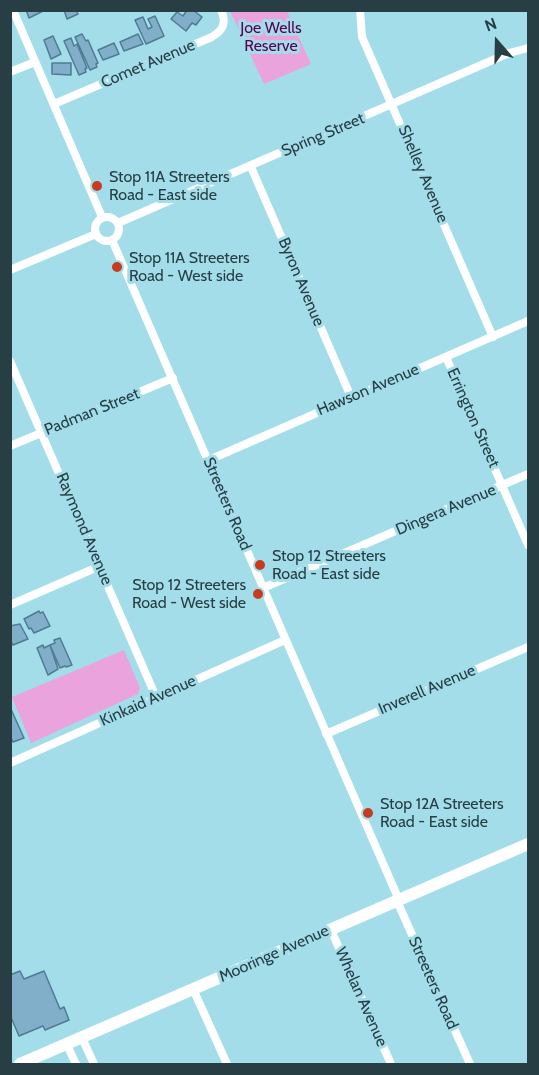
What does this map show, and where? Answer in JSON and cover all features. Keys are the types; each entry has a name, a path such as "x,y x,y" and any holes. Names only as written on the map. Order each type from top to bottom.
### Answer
{"street":[{"path":"13,10 102,217"},
{"name":"Comet Avenue","path":"54,104 212,37 220,32 224,25 221,10"},
{"name":"Shelley Avenue","path":"360,10 362,37 493,337"},
{"name":"Spring Street","path":"118,223 509,53 528,48"},
{"path":"10,72 36,62"},
{"name":"Byron Avenue","path":"251,167 351,397"},
{"path":"102,217 111,217 118,223 120,231 112,240 103,241 96,234 96,223 102,217"},
{"path":"10,270 96,234"},
{"name":"Streeters Road","path":"112,240 470,1065"},
{"name":"Hawson Avenue","path":"209,460 528,321"},
{"name":"Errington Street","path":"446,357 528,545"},
{"name":"Raymond Avenue","path":"10,361 156,697"},
{"name":"Padman Street","path":"10,446 173,378"},
{"name":"Dingera Avenue","path":"264,588 528,474"},
{"path":"10,605 100,566"},
{"name":"Kinkaid Avenue","path":"10,763 285,640"},
{"name":"Inverell Avenue","path":"326,734 528,647"},
{"name":"Mooringe Avenue","path":"20,1065 528,844"},
{"name":"Whelan Avenue","path":"331,930 391,1065"},
{"path":"193,989 227,1065"},
{"path":"82,1038 94,1065"},
{"path":"67,1045 75,1065"}],"green space":[{"name":"Joe Wells Reserve","path":"230,11 287,11 311,64 264,84"},
{"path":"124,650 140,688 138,694 31,743 12,697"}],"building":[{"path":"26,10 45,10 29,18"},
{"path":"64,10 76,10 78,14 67,19"},
{"path":"187,10 193,10 202,17 196,25 192,23 186,31 171,19 177,12 183,16"},
{"path":"155,16 164,36 146,44 135,20 143,17 148,29 152,27 148,19"},
{"path":"82,34 86,41 88,40 98,63 97,67 90,70 75,37"},
{"path":"138,34 143,44 124,51 120,42"},
{"path":"53,36 61,54 51,59 44,40"},
{"path":"71,38 74,46 77,44 87,68 86,72 79,75 64,41"},
{"path":"114,43 119,54 103,60 98,50"},
{"path":"52,63 71,63 71,75 52,74"},
{"path":"39,611 43,612 50,626 34,633 24,619"},
{"path":"20,624 28,639 13,645 10,640 10,626"},
{"path":"60,638 72,665 60,668 50,645 55,643 54,640"},
{"path":"43,645 44,648 50,645 58,669 48,675 37,648"},
{"path":"10,707 24,738 13,742 10,736"},
{"path":"20,971 24,979 44,971 60,1009 64,1007 69,1020 45,1030 43,1026 19,1036 10,1015 10,975"}],"place":[{"name":"Stop 11A Streeters Road - East side","path":"97,186"},
{"name":"Stop 11A Streeters Road - West side","path":"117,267"},
{"name":"Stop 12 Streeters Road - East side","path":"260,565"},
{"name":"Stop 12 Streeters Road - West side","path":"258,594"},
{"name":"Stop 12A Streeters Road - East side","path":"368,813"}]}
